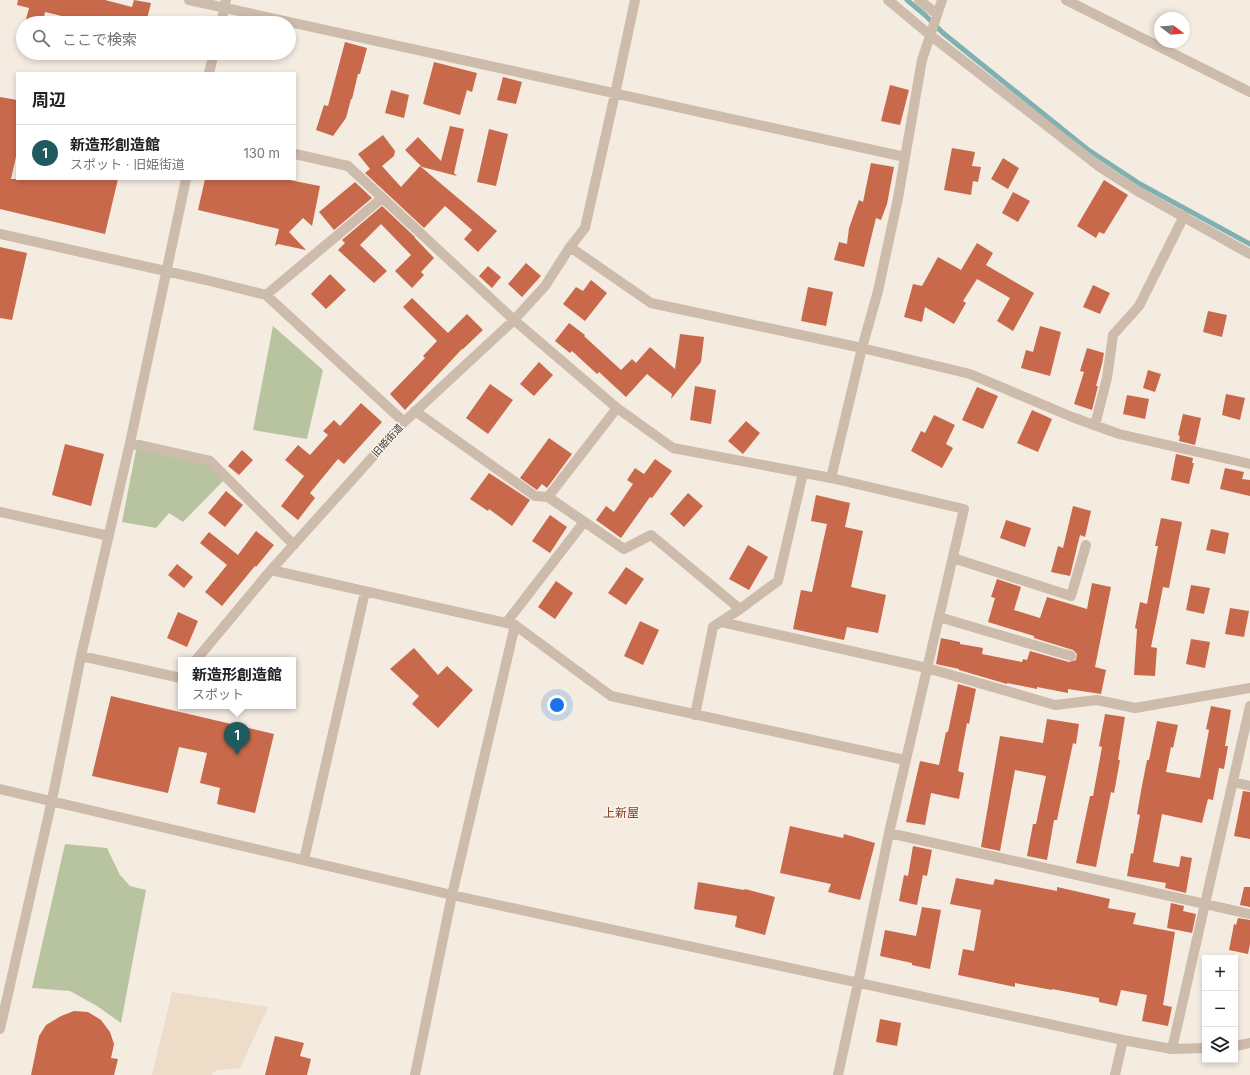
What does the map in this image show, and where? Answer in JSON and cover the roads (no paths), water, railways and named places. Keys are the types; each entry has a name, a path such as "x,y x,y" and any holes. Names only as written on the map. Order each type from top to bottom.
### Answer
{"street":[{"path":"189,0 225,4 277,16"},
{"path":"615,94 635,0"},
{"path":"888,0 930,35 1100,167 1250,254"},
{"path":"919,0 937,14"},
{"path":"831,478 879,283 898,198 922,60 942,0"},
{"path":"1066,0 1250,92"},
{"path":"222,16 225,4"},
{"path":"296,20 615,94 905,157"},
{"path":"209,72 212,60"},
{"name":"旧姫街道","path":"198,657 271,570 404,422 514,320 546,286 570,247 585,228 615,94"},
{"path":"296,154 348,166 514,320 617,408 673,448 831,478 964,510 905,760 838,1075"},
{"path":"0,1029 52,800 81,656 130,443 186,180"},
{"path":"266,295 382,198"},
{"path":"1095,425 1107,378 1113,336 1139,306 1184,216"},
{"path":"0,234 266,295 404,422"},
{"path":"570,247 651,303 862,348 970,374 1072,417 1119,434 1250,464"},
{"path":"548,497 617,408"},
{"path":"415,411 535,496 548,497 624,550 651,535 740,609"},
{"path":"130,443 210,462 294,545"},
{"path":"695,714 713,627 778,581 803,473"},
{"path":"0,512 109,536"},
{"path":"415,1075 511,624 584,522"},
{"path":"953,558 1071,596 1086,545"},
{"path":"271,570 511,624 611,696 905,760"},
{"path":"304,860 366,592"},
{"path":"939,617 1071,656"},
{"path":"721,622 927,668 1055,705 1097,700 1135,708 1250,688"},
{"path":"81,656 178,677"},
{"path":"1172,1049 1250,706"},
{"path":"1233,782 1250,786"},
{"path":"0,789 52,800 452,896 1123,1040 1172,1049 1202,1048"},
{"path":"889,833 1250,914"},
{"path":"1115,1075 1123,1040"},
{"path":"1238,1045 1250,1043"}],"waterway":[{"path":"907,0 943,33 1087,149 1140,184 1250,244"}],"place":[{"name":"新造形創造館","path":"237,755"}],"district":[{"name":"上新屋","path":"621,813"}]}
